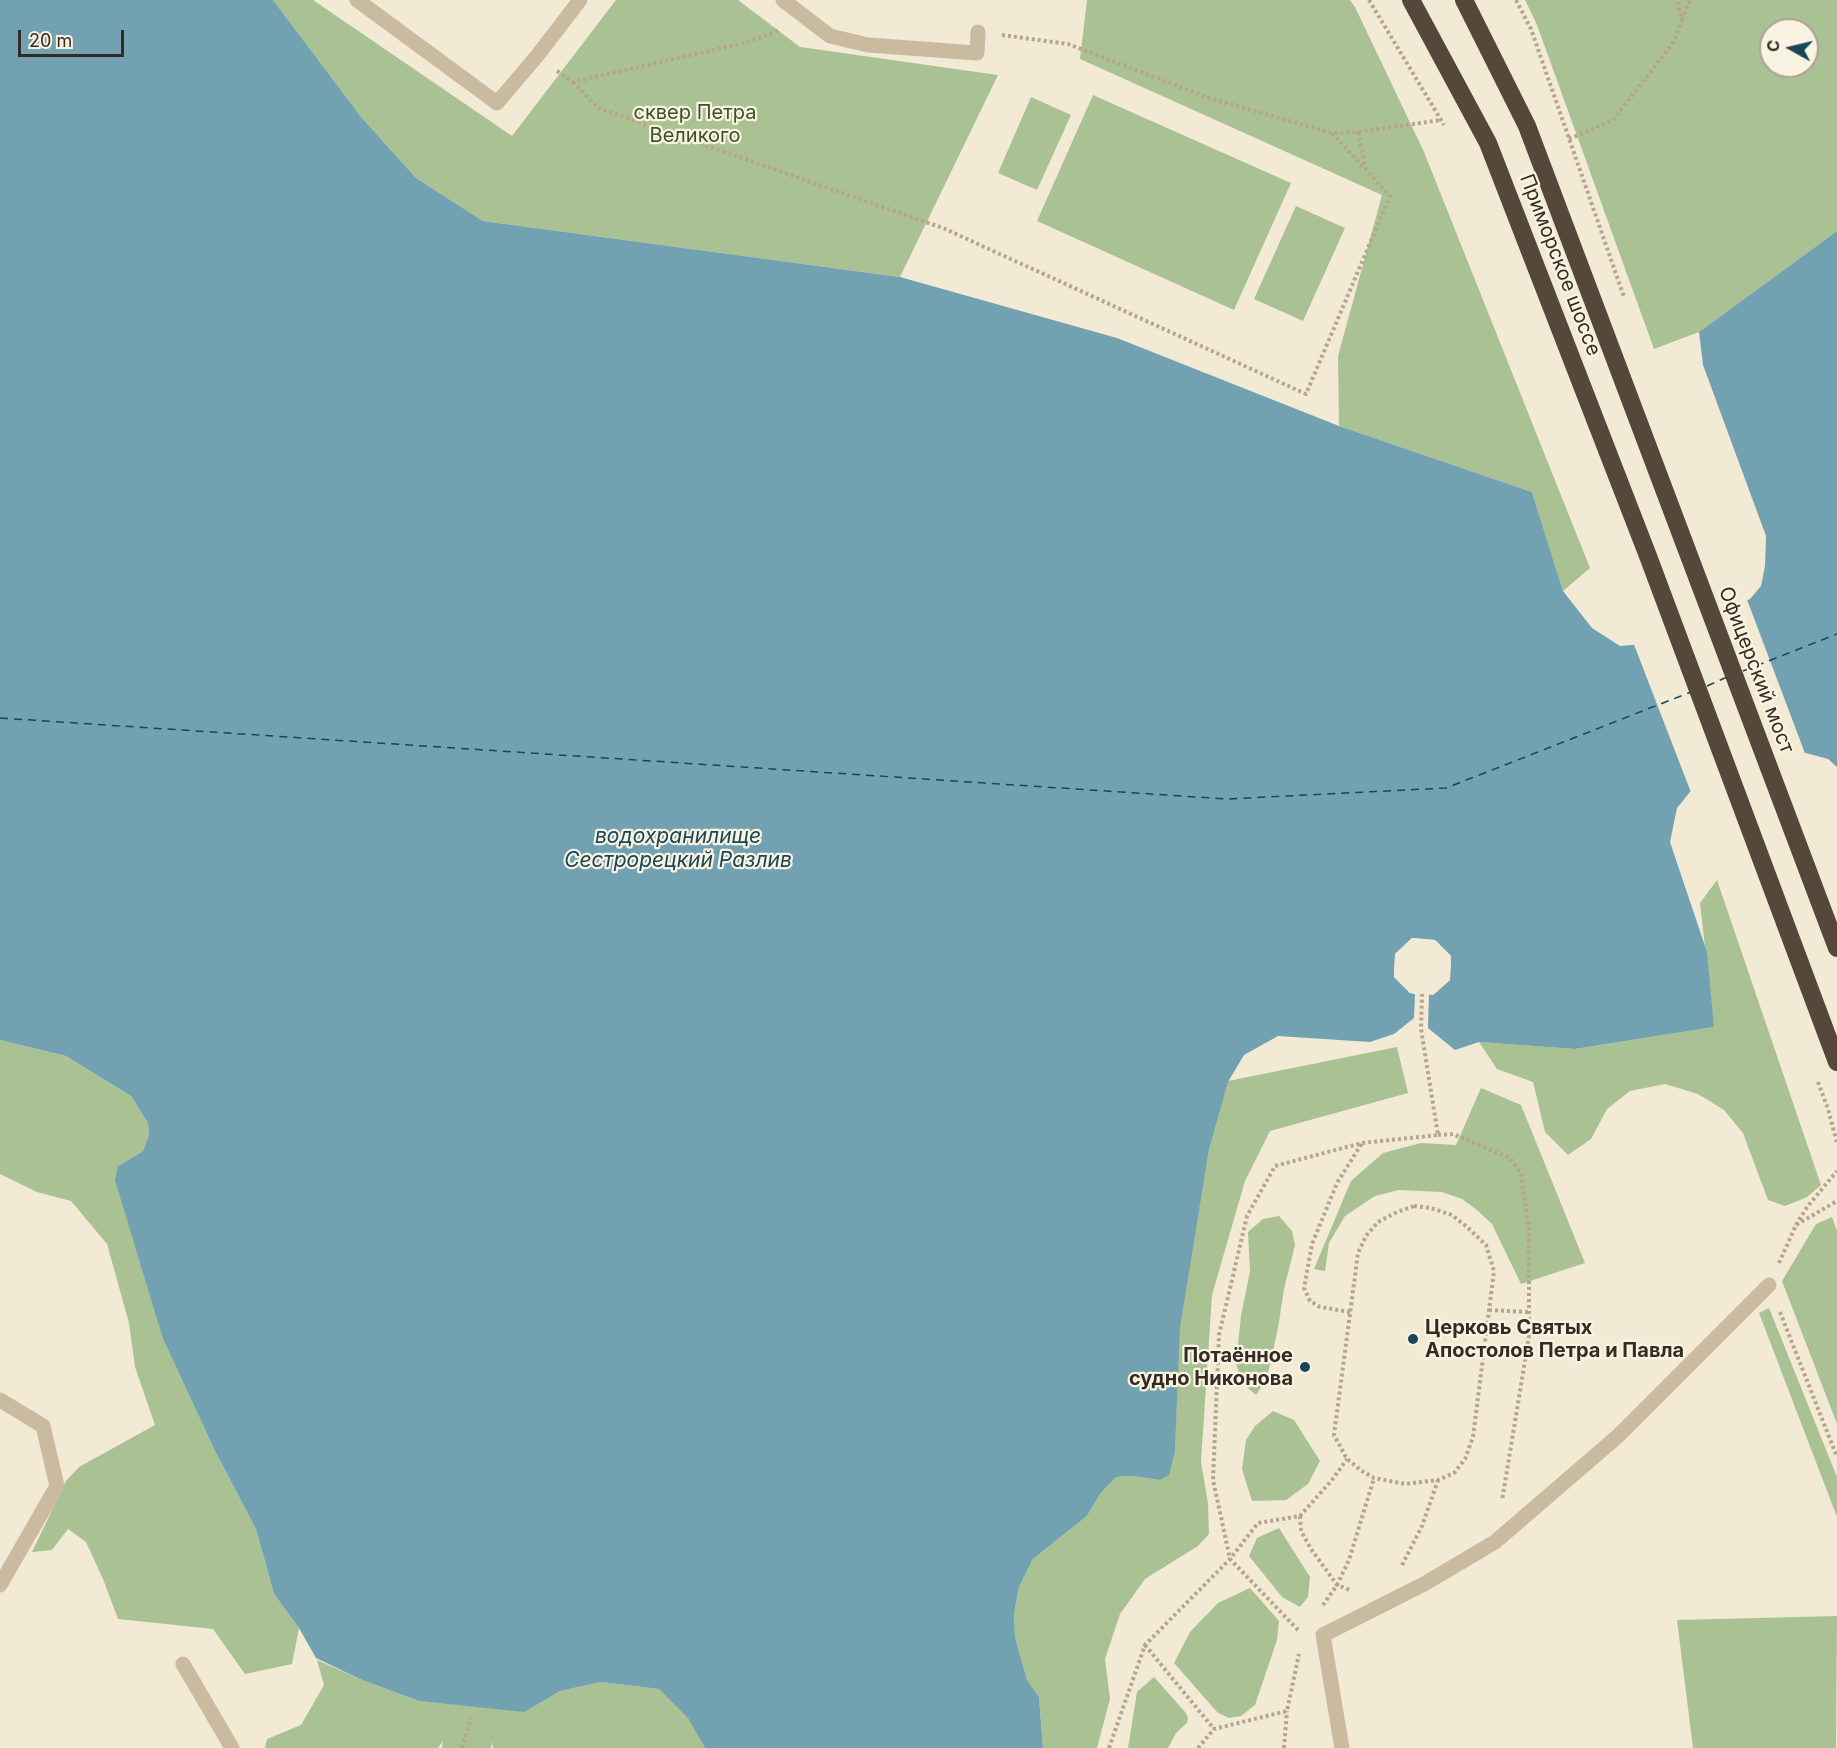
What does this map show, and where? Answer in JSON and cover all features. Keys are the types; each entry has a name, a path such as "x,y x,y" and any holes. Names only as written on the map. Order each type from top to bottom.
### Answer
{"highway":[{"name":"Приморское шоссе","path":"1411,0 1488,143 1648,556 1837,1062"},
{"name":"Приморское шоссе","path":"1464,0 1527,126 1683,542"},
{"name":"Офицерский мост","path":"1683,542 1837,948"}],"street":[{"path":"357,0 497,104 580,0"},
{"path":"783,0 830,36 868,45 977,53 978,32"},
{"path":"1342,1748 1323,1635 1424,1584 1495,1542 1618,1436 1769,1285"},
{"path":"0,1400 43,1426 57,1486 0,1585"},
{"path":"183,1664 232,1748"}],"path":[{"path":"1369,0 1446,128"},
{"path":"1516,0 1531,29 1628,308"},
{"path":"1677,0 1682,21"},
{"path":"1569,139 1612,120 1673,43 1690,0"},
{"path":"573,82 744,43 810,20"},
{"path":"978,32 1068,44 1209,98 1332,132 1358,132 1441,120"},
{"path":"537,56 573,82 598,108 943,228 1306,394 1390,196 1332,132"},
{"path":"1358,132 1366,170"},
{"path":"1422,994 1421,1029 1438,1135"},
{"path":"1303,1635 1230,1559 1214,1480 1219,1335 1247,1216 1275,1166 1362,1143 1453,1134 1510,1158 1521,1174 1528,1229 1529,1335 1495,1542"},
{"path":"1350,1312 1320,1307 1310,1301 1304,1288 1312,1244 1337,1183 1362,1143"},
{"path":"1837,1171 1807,1207 1769,1285 1837,1457"},
{"path":"1796,1226 1837,1201"},
{"path":"1414,1206 1431,1208 1452,1215 1486,1245 1494,1271 1489,1310 1473,1437 1465,1459 1454,1473 1438,1480 1405,1484 1374,1478 1347,1459 1334,1435 1350,1312 1358,1253 1366,1236 1378,1222 1414,1206"},
{"path":"1489,1310 1529,1312"},
{"path":"1109,1748 1145,1646 1230,1559 1258,1523 1300,1516 1347,1459"},
{"path":"1401,1567 1422,1526 1438,1480"},
{"path":"1300,1516 1301,1531 1337,1585 1356,1593"},
{"path":"1145,1646 1214,1729"},
{"path":"1284,1748 1287,1711"},
{"path":"462,1748 471,1718"}],"green space":[{"name":"сквер Петра Великого","path":"273,0 313,0 512,136 616,0 738,0 800,47 998,75 900,277 483,221 416,178 362,118"},
{"path":"1087,0 1350,0 1424,152 1590,568 1563,591 1532,492 1339,426 1338,356 1382,195 1080,59"},
{"path":"1525,0 1837,0 1837,231 1699,332 1654,349 1537,25"},
{"path":"1093,95 1291,183 1234,310 1037,221"},
{"path":"1031,97 1071,115 1037,190 998,173"},
{"path":"1296,206 1345,228 1303,321 1254,299"},
{"path":"1717,880 1821,1185 1807,1197 1785,1206 1768,1200 1743,1133 1724,1110 1698,1094 1665,1084 1630,1091 1607,1109 1591,1139 1568,1155 1545,1132 1533,1082 1497,1069 1479,1042 1575,1049 1714,1027 1700,903"},
{"path":"0,1040 66,1056 131,1096 148,1123 149,1135 143,1151 118,1166 163,1339 215,1451 256,1529 274,1594 299,1628 292,1664 245,1674 213,1629 118,1619 86,1542 68,1529 52,1550 32,1552 66,1481 79,1467 155,1425 135,1367 129,1323 107,1244 71,1201 37,1192 0,1174"},
{"path":"1397,1047 1408,1093 1270,1131 1245,1181 1212,1295 1201,1462 1208,1503 1209,1534 1198,1546 1145,1579 1120,1614 1105,1659 1110,1699 1097,1748 1043,1748 1039,1697 1027,1680 1015,1637 1014,1614 1019,1587 1033,1559 1087,1516 1100,1494 1116,1477 1132,1476 1160,1480 1175,1451 1179,1327 1209,1150 1228,1081"},
{"path":"1481,1088 1521,1105 1585,1263 1521,1284 1492,1224 1477,1210 1462,1199 1442,1192 1399,1190 1375,1196 1345,1216 1329,1243 1325,1271 1314,1269 1351,1181 1383,1153 1421,1143 1456,1145"},
{"path":"1279,1216 1292,1231 1295,1245 1267,1378 1256,1395 1242,1383 1236,1363 1241,1316 1250,1271 1248,1232 1263,1219"},
{"path":"1832,1217 1837,1231 1837,1424 1782,1281 1816,1224"},
{"path":"1769,1308 1837,1477 1837,1517 1759,1313"},
{"path":"1273,1411 1294,1420 1320,1461 1308,1484 1286,1500 1252,1501 1242,1469 1246,1440 1255,1426"},
{"path":"1279,1528 1310,1577 1308,1597 1300,1607 1282,1597 1249,1556 1257,1538"},
{"path":"1250,1588 1279,1621 1277,1640 1255,1705 1241,1716 1229,1718 1218,1713 1174,1663 1190,1632 1218,1603"},
{"path":"1837,1616 1836,1748 1693,1748 1677,1620"},
{"path":"317,1660 419,1701 524,1711 560,1691 601,1682 659,1689 689,1718 705,1748 493,1748 492,1742 491,1748 442,1748 443,1741 438,1748 265,1748 267,1739 301,1725 324,1685"},
{"path":"1154,1677 1186,1713 1187,1723 1176,1733 1168,1748 1128,1748 1137,1692"}],"water":[{"name":"водохранилище Сестрорецкий Разлив","path":"0,0 273,0 362,118 416,178 483,221 900,277 1117,338 1339,426 1532,492 1563,591 1592,628 1620,646 1643,644 1750,599 1761,586 1765,566 1766,536 1703,365 1699,332 1837,231 1837,767 1828,759 1806,753 1694,787 1677,808 1670,842 1707,952 1714,1027 1575,1049 1479,1042 1455,1050 1428,1028 1429,994 1433,995 1450,980 1451,956 1435,940 1412,938 1395,954 1394,977 1410,993 1415,994 1414,1018 1394,1034 1370,1042 1278,1036 1244,1055 1228,1082 1209,1150 1180,1327 1175,1451 1169,1475 1160,1480 1132,1476 1116,1477 1100,1494 1087,1516 1033,1559 1019,1587 1014,1614 1015,1637 1027,1680 1039,1697 1043,1748 705,1748 688,1718 659,1689 601,1682 560,1691 524,1712 419,1701 362,1680 316,1658 299,1628 274,1594 256,1529 215,1451 163,1339 115,1180 118,1166 143,1151 149,1135 148,1123 131,1096 66,1056 0,1040"}],"pier":[{"path":"1746,597 1806,756 1696,790 1692,795 1633,642 1643,641"},
{"path":"1412,938 1435,940 1451,956 1450,980 1433,995 1426,994 1447,978 1447,957 1434,942 1413,941 1398,955 1398,976 1411,991 1416,991 1418,994 1410,993 1394,977 1395,954"}],"ferry route":[{"path":"1743,671 1837,634"},
{"path":"1707,686 1727,677"},
{"path":"0,718 1227,799 1446,788 1691,692"}],"place":[{"name":"Церковь Святых Апостолов Петра и Павла","path":"1413,1339"},
{"name":"Потаённое судно Никонова","path":"1305,1367"}]}
